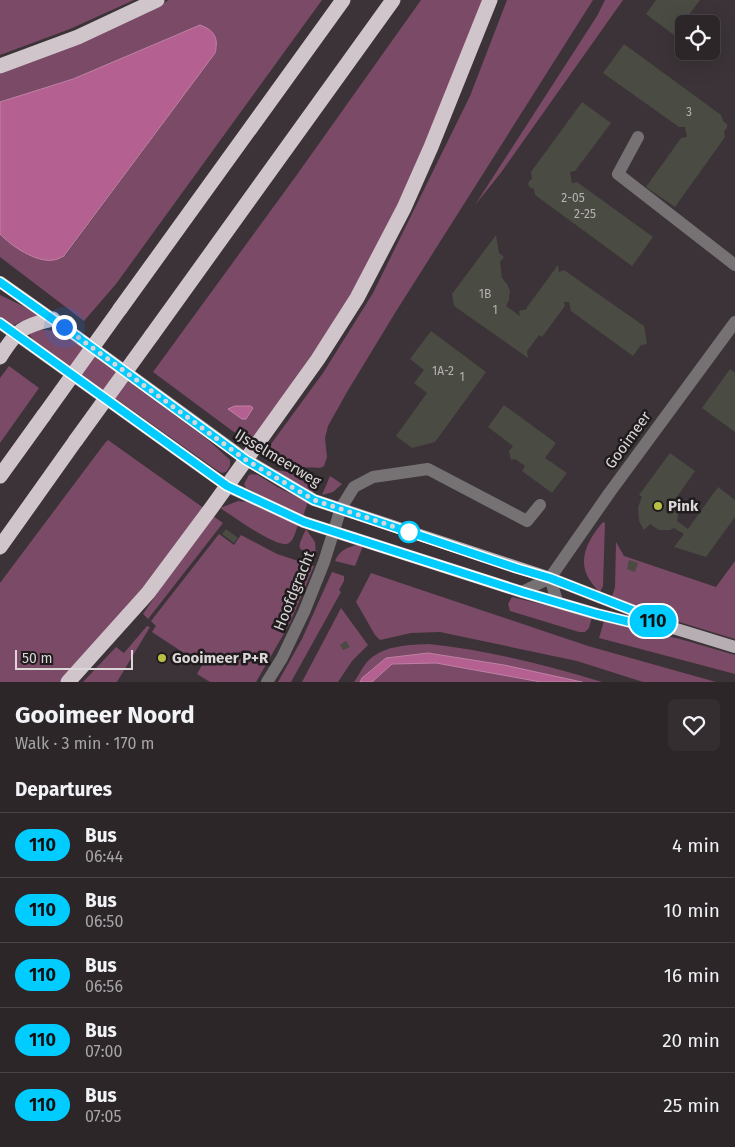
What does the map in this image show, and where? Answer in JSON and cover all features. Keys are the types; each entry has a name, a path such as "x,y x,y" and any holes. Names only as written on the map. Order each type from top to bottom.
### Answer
{"highway":[{"path":"0,66 78,37 157,0"},
{"path":"0,476 343,0"},
{"path":"0,547 393,0"},
{"path":"68,682 148,593 318,359 357,298 404,208 431,147 490,0"},
{"path":"0,357 15,335 31,324 53,319"}],"main road":[{"name":"IJsselmeerweg","path":"0,282 246,460 314,500 550,578 637,612 660,624 735,647"},
{"name":"IJsselmeerweg","path":"0,323 227,486 304,522 597,614 634,623 660,624"}],"street":[{"path":"638,137 618,174 735,265"},
{"name":"Gooimeer","path":"550,578 610,492 735,322"},
{"name":"Hoofdgracht","path":"267,682 282,658 304,612 315,587 341,508 354,488 373,477 428,469 527,521 540,505"},
{"path":"522,592 550,578 556,601"}],"shaded area":[{"path":"0,0 134,0 70,29 0,55"},
{"path":"169,0 322,0 116,284 84,321 0,257 0,234 8,242 65,256 215,53 217,44 183,32 73,79 0,102 0,70 152,9"},
{"path":"421,0 486,0 419,167 342,311 250,444 153,372"},
{"path":"507,0 593,0 347,392 328,426 325,438 327,457 324,466 320,468 292,467 272,461 267,457 271,444 323,373 373,293 470,96"},
{"path":"605,0 623,0 500,174 475,205 597,16"},
{"path":"200,25 209,29 214,35 216,39 215,53 64,256 54,260 40,259 25,253 5,239 0,234 0,102 73,79"},
{"path":"0,295 25,307 38,316 12,326 0,317"},
{"path":"38,330 61,332 206,438 230,460 230,466 226,472 218,471 33,340 29,334"},
{"path":"9,366 39,388 0,443 0,378"},
{"path":"235,406 251,406 253,408 246,419 242,419 228,409"},
{"path":"108,440 205,509 120,617 62,682 0,682 0,583"},
{"path":"275,470 319,476 320,478 313,493"},
{"path":"249,475 258,475 308,502 303,516 246,488 244,484"},
{"path":"330,476 342,484 333,492 322,495"},
{"path":"238,501 247,502 298,525 292,540 284,544 276,542 220,508"},
{"path":"213,516 223,523 148,619 143,614 188,548"},
{"path":"603,522 605,523 603,586 600,592 587,575 584,557 590,539"},
{"path":"306,529 315,542 316,556 301,550 300,544"},
{"path":"219,534 234,545 241,535 277,554 314,566 290,623 256,682 210,682 197,674 202,665 152,632 156,626 151,621"},
{"path":"616,542 624,556 716,587 735,561 735,639 663,617 612,597 615,587"},
{"path":"357,545 363,546 355,566 335,561 344,550"},
{"path":"332,572 344,576 344,581 339,590 341,592 291,682 278,682 302,639"},
{"path":"371,573 588,646 716,682 643,682 577,661 440,632 411,633 380,640 375,635 356,602"},
{"path":"512,597 592,617 589,628 585,632 579,632 510,611 508,604"},
{"path":"341,608 368,645 352,661 338,682 302,682"},
{"path":"604,621 680,639 735,655 735,674 599,638"},
{"path":"147,626 150,627 117,682 83,682 116,647 124,653"},
{"path":"429,644 516,659 602,682 582,682 504,665 428,653 386,658 362,678 360,682 354,682 368,661 376,654 390,648"},
{"path":"428,653 504,665 582,682 541,682 436,663 392,664 372,682 360,682 362,678 386,658"},
{"path":"436,663 541,682 372,682 392,664"}],"building":[{"path":"656,0 700,0 689,15 675,15 674,35 646,14"},
{"path":"624,44 721,115 723,121 727,124 727,128 724,131 725,137 675,207 646,187 681,138 687,137 685,127 679,127 603,73"},
{"path":"582,102 611,123 575,171 570,172 572,183 577,182 653,237 632,266 535,195 534,189 528,185 532,179 531,172"},
{"path":"496,235 499,253 504,257 500,262 502,278 510,291 506,306 520,316 519,311 527,309 558,265 559,272 564,270 644,326 647,344 641,345 633,356 571,311 569,302 564,302 565,306 542,337 539,335 527,351 528,358 454,306 452,294"},
{"path":"431,331 486,372 435,442 412,448 396,436 427,393 414,383 424,370 410,359"},
{"path":"730,369 735,373 735,432 702,408"},
{"path":"504,405 556,443 545,458 567,473 552,493 522,471 525,466 515,459 511,460 509,451 513,446 488,427"},
{"name":"Pink","path":"670,453 695,471 674,501 679,510 677,521 688,529 718,487 735,500 735,517 706,557 674,547 684,534 674,528 659,530 650,524 644,530 639,521 638,507 642,497 639,495"},
{"path":"226,529 238,538 234,543 222,534"},
{"path":"629,560 638,563 635,572 627,569"},
{"path":"346,641 350,647 343,650 340,645"}],"bus line":[{"name":"110","path":"0,282 246,460 314,500 550,578 637,612 660,624 634,623 597,614 304,522 227,486 53,363 0,323"}],"place":[{"name":"Pink","path":"658,506"},
{"name":"Gooimeer P+R","path":"162,658"}],"route":[{"path":"64,327 246,460 314,500 409,532"}]}
